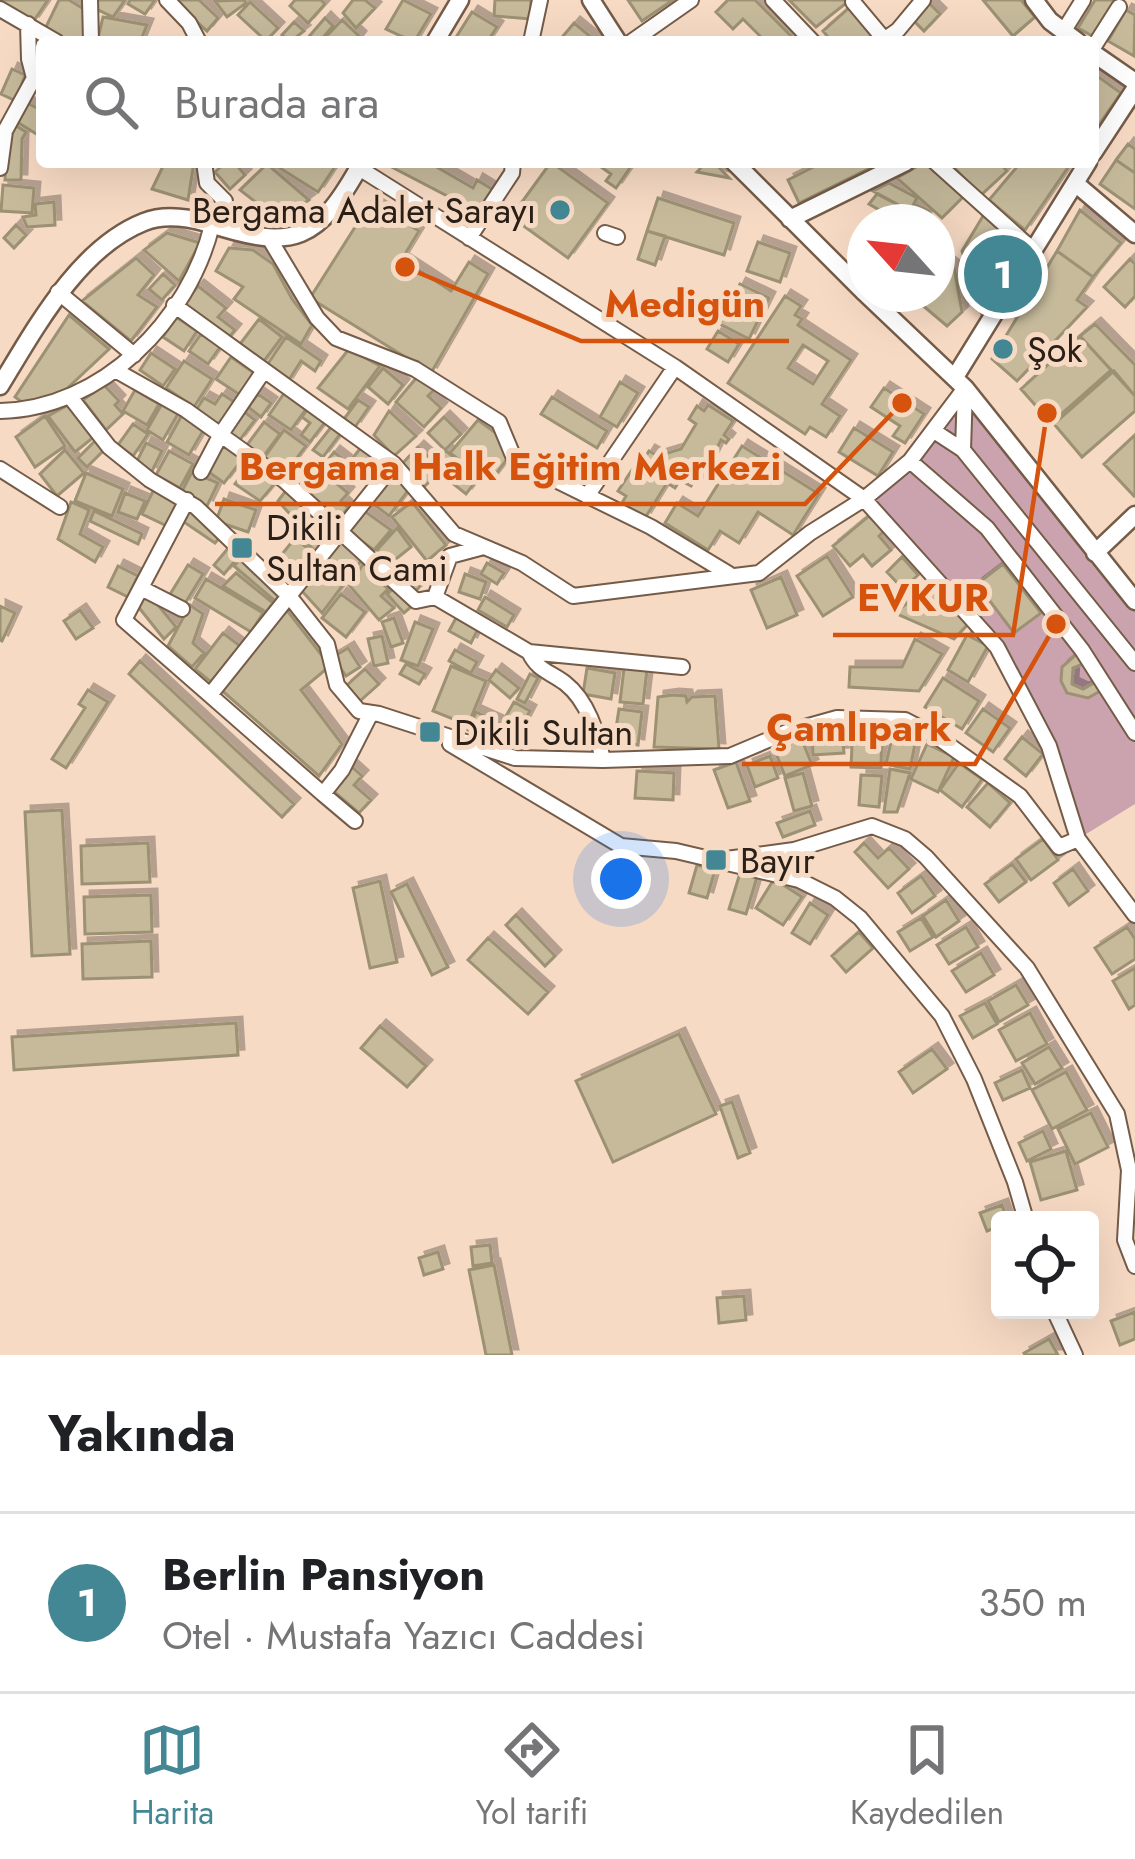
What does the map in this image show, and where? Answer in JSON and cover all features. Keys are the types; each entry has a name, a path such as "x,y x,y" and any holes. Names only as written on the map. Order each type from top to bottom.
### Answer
{"main road":[{"path":"438,36 460,0"},
{"path":"591,0 614,36"},
{"path":"1034,0 1064,36"},
{"path":"1099,55 1135,86 1099,143"},
{"path":"0,386 58,292 125,231 167,216 269,238 307,233 344,196 358,168"},
{"path":"740,168 847,274"},
{"path":"790,219 893,168"},
{"path":"960,383 1084,168"},
{"path":"1075,183 1135,234"},
{"path":"886,312 960,383 1135,601"},
{"path":"1095,553 1135,515"}],"street":[{"path":"90,0 91,36"},
{"path":"167,0 196,36"},
{"path":"532,36 540,0"},
{"path":"891,36 923,0"},
{"path":"1067,36 1083,0"},
{"path":"780,2 808,36"},
{"path":"853,2 883,36"},
{"path":"642,36 690,6"},
{"path":"1099,40 1119,7"},
{"path":"0,9 47,36"},
{"path":"0,168 5,131 34,79 28,24"},
{"path":"205,168 207,184 225,201"},
{"path":"364,168 675,367 864,499 997,647 1049,746 1078,839 1135,915"},
{"path":"469,238 512,168"},
{"path":"942,168 1033,250"},
{"path":"0,412 70,398 134,356 200,269 219,227"},
{"path":"269,238 317,318 336,338 416,369 499,422 514,458 651,527 729,574"},
{"path":"58,292 134,356"},
{"path":"174,305 394,464 454,534 522,563 573,596 759,572 910,461 934,431 960,383"},
{"path":"586,496 675,367"},
{"path":"116,370 221,434 285,481 416,601 435,597 530,652 682,667"},
{"path":"201,472 263,372"},
{"path":"960,383 963,450"},
{"path":"70,398 109,446 150,480 187,500 290,597 327,644 337,685 347,701 370,715 515,758 603,760 730,756 837,718 904,719 1020,796 1059,847 1078,839"},
{"path":"934,431 963,450 1135,663"},
{"path":"910,461 987,528 1082,650 1135,733"},
{"path":"210,695 394,464"},
{"path":"0,469 60,507"},
{"path":"187,500 124,620 355,821"},
{"path":"945,502 987,528"},
{"path":"435,597 451,556 480,548"},
{"path":"141,588 182,610"},
{"path":"530,652 537,668 568,685 591,717 603,760"},
{"path":"323,794 342,770 370,715"},
{"path":"430,732 621,846 716,860 799,880 835,898 860,918 942,1016 974,1078 1023,1211"},
{"path":"716,860 794,850 872,826 905,839 926,857 1027,968 1118,1114 1129,1170 1125,1240 1135,1266"},
{"path":"1058,1319 1075,1355"}],"shaded area":[{"path":"965,388 1135,601 1135,804 1078,839 1049,746 997,647 864,499 910,461"}],"building":[{"path":"0,0 48,0 33,22"},
{"path":"59,0 69,0 87,11 85,36 60,36 45,29"},
{"path":"95,0 125,0 113,17 92,7"},
{"path":"130,0 155,0 145,14 128,4"},
{"path":"173,0 199,0 218,18 207,31"},
{"path":"244,0 227,17 215,1"},
{"path":"295,0 325,4 308,23 290,6"},
{"path":"353,0 365,0 375,8 356,28 343,13"},
{"path":"403,0 431,14 418,36 386,29"},
{"path":"495,0 531,0 530,19 494,16"},
{"path":"628,0 673,0 642,21"},
{"path":"728,0 755,0 791,36 760,36 743,19 733,29 716,12"},
{"path":"789,0 850,0 816,27"},
{"path":"983,0 1021,0 1035,17 1013,36"},
{"path":"1095,0 1119,0 1097,36 1078,28"},
{"path":"250,2 278,28 271,36 261,36 238,15"},
{"path":"929,3 940,14 924,31 912,19"},
{"path":"849,8 874,36 827,36 823,31"},
{"path":"1126,10 1135,15 1134,56 1108,41"},
{"path":"472,12 497,27 491,36 457,36"},
{"path":"103,17 147,25 142,36 98,36"},
{"path":"325,18 333,26 324,36 309,36"},
{"path":"342,20 359,36 327,36"},
{"path":"294,22 304,31 298,36 282,35"},
{"path":"574,23 590,36 563,36"},
{"path":"12,69 25,75 16,101 1,94"},
{"path":"1099,77 1121,93 1099,124"},
{"path":"25,102 36,108 36,134 14,120"},
{"path":"13,124 26,132 21,180 5,180 7,138"},
{"path":"1128,144 1135,149 1135,173 1116,160"},
{"path":"1116,160 1135,173 1135,209 1100,184"},
{"path":"162,168 193,168 188,200 152,189"},
{"path":"239,168 245,175 230,189 215,172"},
{"path":"263,168 272,168 309,200 280,221 240,190"},
{"path":"280,168 334,168 318,192"},
{"path":"394,168 438,168 473,188 477,180 495,191 480,213"},
{"name":"Bergama Adalet Sarayı","path":"547,168 559,168 608,203 568,258 511,217"},
{"path":"602,168 630,168 616,188 606,181 611,174"},
{"path":"720,168 729,178 697,172"},
{"path":"811,168 870,168 799,203 788,180"},
{"path":"914,168 933,168 966,194 955,205 926,204 897,178"},
{"path":"955,168 1004,168 1007,171 980,196"},
{"path":"1016,168 1068,168 1025,230 989,200"},
{"path":"889,183 917,198 914,204 897,204 873,191"},
{"path":"3,185 34,188 32,213 1,211"},
{"path":"877,194 896,204 869,204"},
{"path":"658,198 734,223 724,255 647,231"},
{"path":"54,202 55,225 27,227 23,217 36,215 35,204"},
{"path":"371,202 419,231 402,259 451,291 469,262 488,274 431,373 310,298"},
{"path":"1080,210 1121,243 1093,277 1057,251"},
{"path":"986,211 1023,245 981,312 962,251"},
{"path":"16,225 26,235 14,248 4,238"},
{"path":"647,231 665,236 655,265 638,259"},
{"path":"167,233 200,243 179,281 144,250"},
{"path":"758,242 790,253 780,282 747,271"},
{"path":"229,248 253,250 273,264 312,325 301,344 234,299 243,287 216,271"},
{"path":"1057,251 1093,277 1077,300 1087,307 1017,381 992,359"},
{"path":"136,258 154,275 138,295 157,307 131,341 82,301"},
{"path":"1130,259 1135,264 1135,296 1125,307 1104,287"},
{"path":"955,273 962,312 947,326 930,312 955,312"},
{"path":"163,274 175,285 162,300 149,289"},
{"path":"740,284 769,298 749,339 720,324"},
{"path":"198,286 226,308 218,317 235,330 226,341 182,306"},
{"path":"785,296 801,306 795,315 802,319 798,325 851,360 822,404 840,416 826,437 810,427 805,434 728,383","holes":["803,345 828,361 813,384 788,368"]},
{"path":"69,315 109,349 57,398 27,406 15,397"},
{"path":"176,317 197,331 184,351 163,337"},
{"path":"259,319 282,337 261,365 237,348"},
{"path":"1095,324 1135,365 1135,396 1080,336"},
{"path":"718,331 739,344 728,362 707,349"},
{"path":"201,334 220,347 208,364 189,351"},
{"path":"1080,336 1111,370 1051,423 1021,389"},
{"path":"286,337 321,361 315,371 301,361 287,383 265,368"},
{"path":"349,349 380,366 348,409 318,388"},
{"path":"151,353 175,369 163,386 140,370"},
{"path":"231,357 254,373 240,395 216,379"},
{"path":"184,361 212,379 194,407 166,388"},
{"path":"383,368 403,385 388,404 368,387"},
{"path":"1114,371 1135,396 1135,411 1082,457 1054,424"},
{"path":"418,376 434,390 428,396 441,408 424,427 396,402"},
{"path":"620,382 638,393 617,427 600,417"},
{"path":"104,385 119,401 115,405 123,414 106,430 83,400"},
{"path":"884,388 924,414 905,443 893,436 900,426 871,407"},
{"path":"135,390 159,404 147,425 123,411"},
{"path":"285,392 307,408 291,430 269,415"},
{"path":"222,394 236,403 220,426 196,410 204,398 215,404"},
{"path":"258,394 271,403 261,417 248,407"},
{"path":"552,397 607,431 597,448 541,414"},
{"path":"358,400 369,407 355,427 344,419"},
{"path":"163,402 179,412 163,440 147,430"},
{"path":"68,405 95,436 75,452 48,416"},
{"path":"708,405 733,421 724,435 729,439 721,440 703,477 698,474 691,486 680,480 675,488 667,483 645,518 622,503 626,496 618,491 632,470 636,472 649,451 658,456 681,449 696,424 689,419 697,406 704,411"},
{"path":"308,408 326,421 310,442 301,435 310,423 302,417"},
{"path":"242,410 255,420 239,441 226,432"},
{"path":"389,411 416,436 394,456 374,435"},
{"path":"182,415 204,429 189,455 167,442"},
{"path":"45,416 65,446 35,467 16,437"},
{"path":"444,417 461,434 445,450 428,433"},
{"path":"478,420 504,439 508,458 490,482 450,453"},
{"path":"264,422 280,434 263,457 247,445"},
{"path":"133,424 148,434 133,456 118,445"},
{"path":"332,426 341,433 323,457 313,450"},
{"path":"854,428 893,452 878,476 839,452"},
{"path":"284,430 306,446 284,475 263,459"},
{"path":"1135,435 1135,495 1134,496 1104,464"},
{"path":"97,439 106,448 87,467 78,458"},
{"path":"223,439 245,456 224,483 206,470"},
{"path":"146,443 162,451 151,473 135,465"},
{"path":"362,446 385,466 374,478 352,459"},
{"path":"742,446 819,494 793,535 758,512 739,543 720,531 708,550 665,523 677,503 698,516"},
{"path":"418,447 442,469 424,487 401,465"},
{"path":"65,450 84,473 57,496 40,474"},
{"path":"445,450 457,460 445,472 434,462"},
{"path":"169,451 193,464 180,488 156,475"},
{"path":"334,452 348,463 337,476 324,465"},
{"path":"252,462 276,482 260,501 235,484"},
{"path":"465,464 480,476 466,494 451,482"},
{"path":"302,469 323,487 330,478 348,493 341,501 348,508 338,520 291,481"},
{"path":"192,472 218,483 207,506 181,493"},
{"path":"86,473 123,489 112,516 75,501"},
{"path":"395,475 410,488 389,516 371,502"},
{"path":"288,488 334,531 316,552 303,539 307,533 278,501"},
{"path":"154,489 179,500 167,526 142,514"},
{"path":"125,493 145,501 137,519 118,512"},
{"path":"224,499 256,510 248,532 216,521"},
{"path":"71,502 89,510 80,534 103,547 95,562 58,539"},
{"path":"412,502 446,545 427,561 392,517"},
{"path":"190,508 221,536 215,543 181,520"},
{"path":"363,510 391,530 374,550 346,530"},
{"path":"94,511 142,534 138,544 90,521"},
{"path":"870,515 884,531 879,536 891,550 872,566 863,555 850,566 833,546"},
{"path":"397,528 411,547 391,563 377,550"},
{"path":"341,536 364,557 322,613 301,590"},
{"path":"295,538 316,555 291,586 270,569"},
{"path":"230,546 240,555 224,574 214,565"},
{"path":"827,556 853,597 823,616 797,576"},
{"path":"902,557 918,575 903,589 887,572"},
{"path":"241,558 282,593 275,601 234,566"},
{"path":"366,560 382,573 376,577 388,589 381,596 394,608 379,620 349,585"},
{"path":"487,563 504,573 497,584 481,574"},
{"path":"420,564 431,573 416,591 405,582"},
{"path":"1003,564 1041,613 1014,633 977,584"},
{"path":"188,565 203,574 184,605 169,596"},
{"path":"118,566 138,576 128,597 108,587"},
{"path":"236,573 273,603 266,612 223,586"},
{"path":"465,574 486,582 480,599 459,592"},
{"path":"781,577 797,615 767,628 751,590"},
{"path":"206,579 263,613 251,632 195,598"},
{"path":"932,582 969,623 954,639 895,613"},
{"path":"395,587 412,606 404,613 387,594"},
{"path":"149,594 176,627 164,639 136,604"},
{"path":"341,594 365,612 346,637 322,618"},
{"path":"485,597 514,615 507,627 478,610"},
{"path":"190,605 203,614 193,643 204,653 192,667 168,646"},
{"path":"0,606 15,613 2,641 0,640"},
{"path":"286,609 330,666 301,690 342,744 319,776 218,687"},
{"path":"80,610 93,628 76,639 64,621"},
{"path":"394,618 403,643 391,647 382,622"},
{"path":"456,618 478,629 471,643 449,631"},
{"path":"415,622 433,629 418,666 401,660"},
{"path":"223,633 240,646 211,682 195,669"},
{"path":"967,635 988,646 968,682 948,670"},
{"path":"382,636 388,663 374,666 368,639"},
{"path":"915,639 942,654 919,691 849,687 850,667 902,667"},
{"path":"348,648 360,667 346,676 333,657"},
{"path":"455,650 477,662 471,673 449,661"},
{"path":"1078,653 1085,663 1073,668 1072,684 1083,689 1096,682 1102,690 1088,698 1067,693 1061,681 1062,667"},
{"path":"140,661 294,804 282,817 129,674"},
{"path":"406,664 425,674 419,684 400,674"},
{"path":"451,666 486,681 468,725 433,711"},
{"path":"587,668 615,673 611,699 583,694"},
{"path":"624,668 647,670 643,704 620,702"},
{"path":"365,669 379,684 360,701 346,686"},
{"path":"496,670 519,688 510,698 489,680"},
{"path":"530,674 538,678 525,703 517,699"},
{"path":"943,678 979,701 962,729 925,707"},
{"path":"88,690 108,702 66,768 52,759 85,708 79,704"},
{"path":"686,696 687,702 692,697 715,696 719,749 654,747 658,697"},
{"path":"514,702 530,711 514,741 497,732"},
{"path":"619,709 642,712 638,745 614,741"},
{"path":"983,709 1010,728 993,752 966,733"},
{"path":"476,712 498,722 490,740 468,730"},
{"path":"853,724 882,725 881,768 851,767"},
{"path":"894,729 917,734 910,769 886,764"},
{"path":"842,732 844,753 813,755 812,734"},
{"path":"800,735 812,765 785,776 773,746"},
{"path":"1022,737 1043,754 1026,776 1005,759"},
{"path":"927,744 954,757 938,792 911,779"},
{"path":"770,756 778,778 755,787 747,765"},
{"path":"736,762 750,801 728,808 714,770"},
{"path":"959,763 982,779 962,807 940,790"},
{"path":"352,767 362,776 354,785 371,800 359,813 332,790"},
{"path":"890,769 910,773 897,812 884,812"},
{"path":"637,771 674,773 673,800 635,798"},
{"path":"803,773 812,806 794,811 785,778"},
{"path":"861,775 882,776 879,807 859,805"},
{"path":"988,783 1010,803 990,827 967,807"},
{"path":"62,810 70,954 32,956 25,812"},
{"path":"810,811 815,825 783,837 777,823"},
{"path":"1043,839 1058,860 1031,880 1016,859"},
{"path":"148,843 150,882 82,884 81,846"},
{"path":"864,843 878,858 889,848 909,869 888,888 855,852"},
{"path":"1012,864 1026,882 999,902 985,884"},
{"path":"697,865 715,870 707,898 689,893"},
{"path":"1073,869 1088,891 1069,905 1054,883"},
{"path":"740,873 757,877 746,914 729,909"},
{"path":"921,876 935,896 912,913 898,893"},
{"path":"774,879 802,897 783,925 756,908"},
{"path":"380,881 397,962 370,968 353,888"},
{"path":"407,884 448,967 432,975 391,892"},
{"path":"151,895 152,932 85,934 84,897"},
{"path":"946,900 959,921 936,937 923,916"},
{"path":"810,903 828,915 810,944 792,933"},
{"path":"516,915 555,956 545,966 506,925"},
{"path":"921,918 933,937 910,951 898,932"},
{"path":"966,927 978,947 949,964 937,945"},
{"path":"1127,927 1135,939 1135,959 1112,974 1095,948"},
{"path":"859,932 873,948 846,972 832,956"},
{"path":"488,938 548,992 528,1014 468,960"},
{"path":"151,941 152,977 83,979 82,944"},
{"path":"981,953 994,975 966,992 952,971"},
{"path":"1135,968 1135,1005 1129,1009 1113,981"},
{"path":"1016,985 1028,1005 999,1022 988,1001"},
{"path":"985,1003 997,1024 973,1038 960,1016"},
{"path":"1030,1013 1047,1044 1016,1061 999,1030"},
{"path":"236,1023 238,1055 14,1070 12,1037"},
{"path":"380,1026 426,1066 407,1087 361,1048"},
{"path":"679,1034 716,1114 613,1162 576,1081"},
{"path":"1049,1047 1062,1068 1035,1084 1022,1063"},
{"path":"932,1049 947,1069 913,1093 899,1072"},
{"path":"1022,1070 1030,1088 1003,1100 995,1083"},
{"path":"1066,1072 1087,1110 1052,1129 1032,1090"},
{"path":"732,1102 750,1153 738,1158 720,1106"},
{"path":"1091,1113 1108,1147 1075,1164 1058,1129"},
{"path":"1043,1131 1051,1149 1027,1161 1019,1143"},
{"path":"1066,1151 1077,1190 1041,1200 1030,1162"},
{"path":"1002,1205 1004,1211 991,1211 991,1229 987,1231 980,1213"},
{"path":"490,1245 492,1263 473,1266 471,1247"},
{"path":"438,1252 443,1269 424,1275 419,1258"},
{"path":"494,1265 512,1355 486,1355 469,1270"},
{"path":"744,1296 746,1320 719,1323 717,1298"},
{"path":"1135,1312 1135,1339 1120,1345 1111,1321"},
{"path":"1049,1339 1058,1355 1025,1355 1024,1353"}],"place":[{"name":"Bergama Adalet Sarayı","path":"560,210"},
{"name":"Medigün","path":"405,267"},
{"name":"Berlin Pansiyon","path":"1003,274"},
{"name":"Şok","path":"1003,349"},
{"name":"Bergama Halk Eğitim Merkezi","path":"902,403"},
{"name":"EVKUR","path":"1047,413"},
{"name":"Dikili Sultan Cami","path":"242,548"},
{"name":"Çamlıpark","path":"1056,624"},
{"name":"Dikili Sultan","path":"430,732"},
{"name":"Bayır","path":"716,860"}]}
